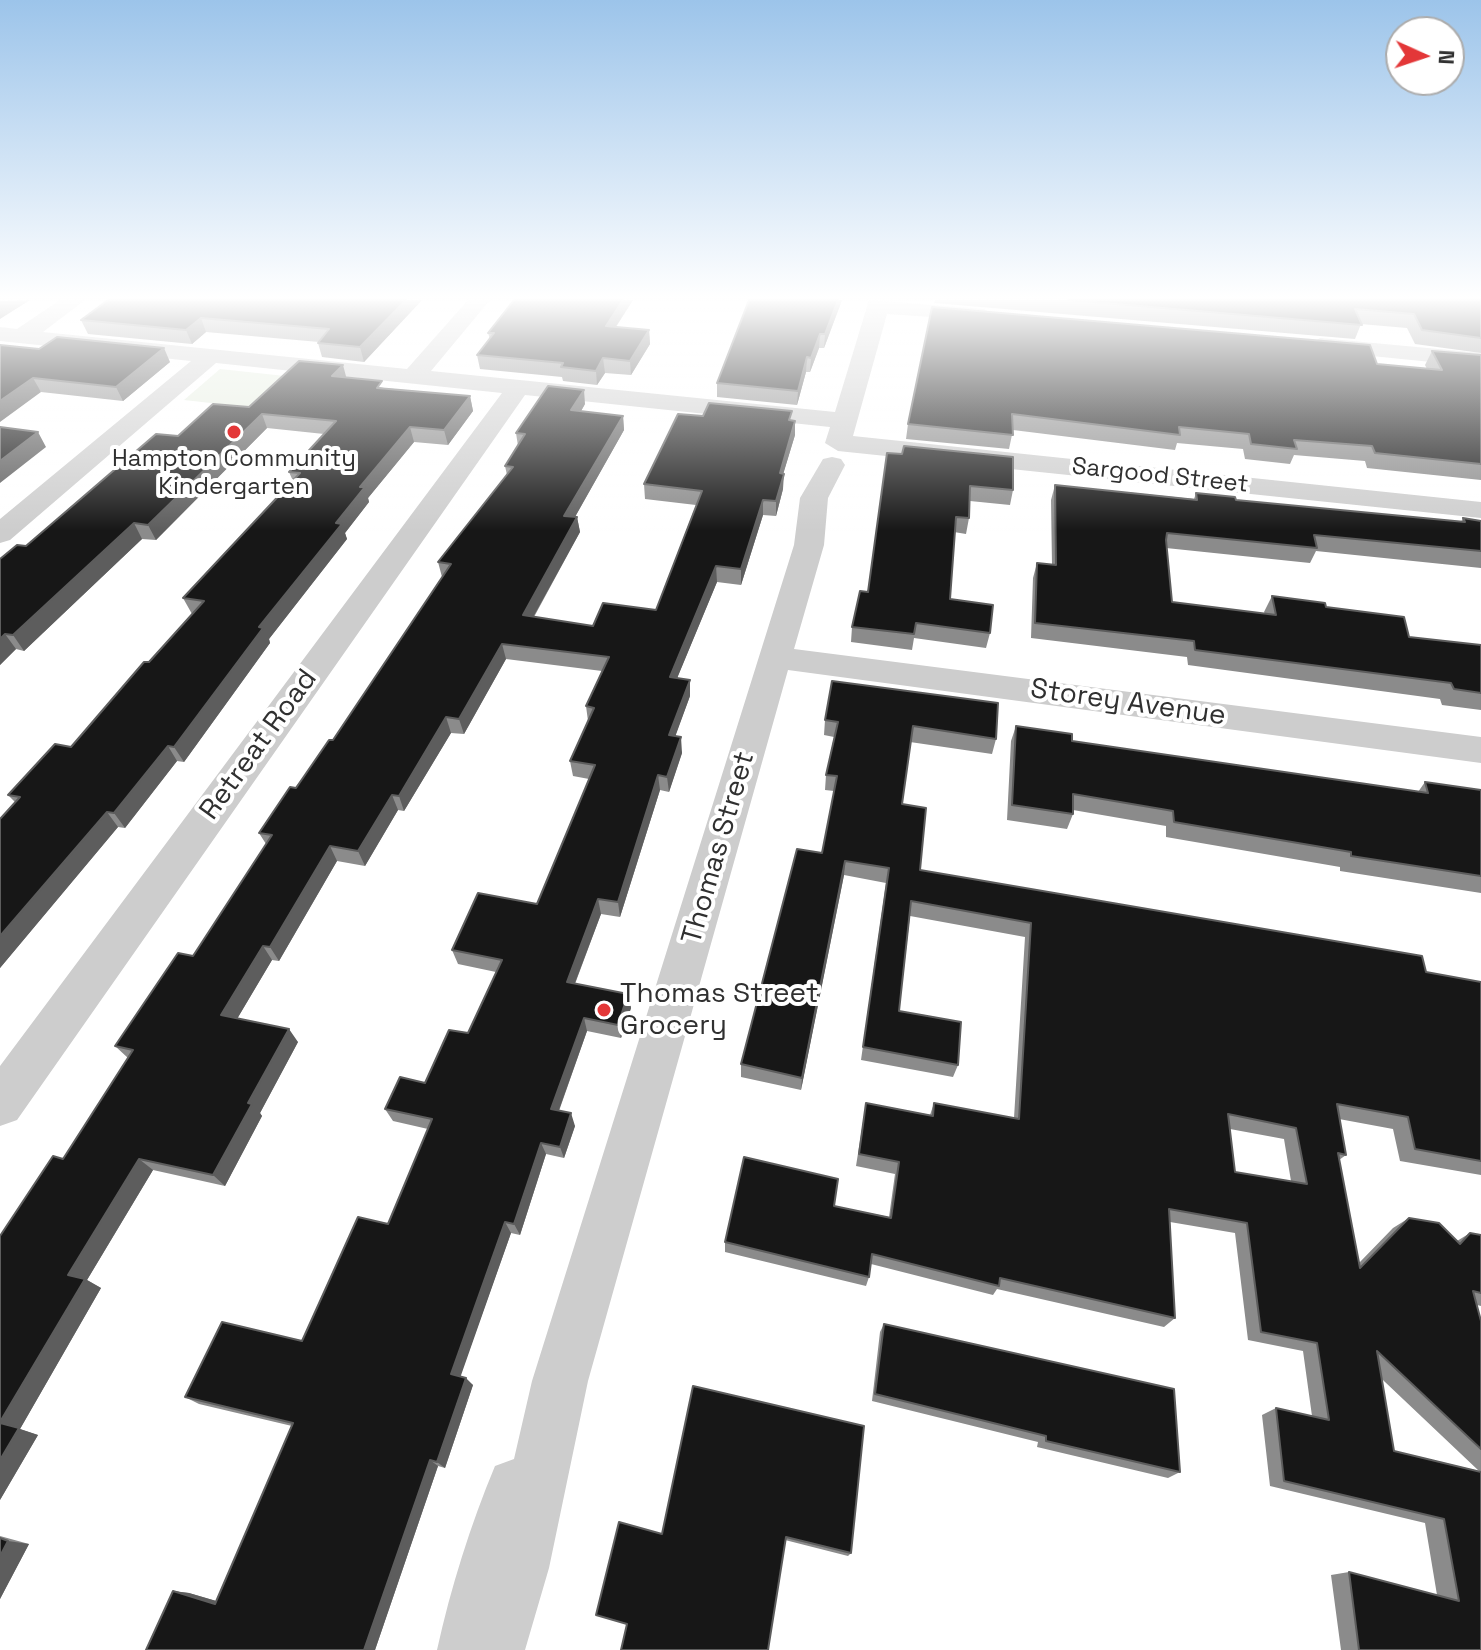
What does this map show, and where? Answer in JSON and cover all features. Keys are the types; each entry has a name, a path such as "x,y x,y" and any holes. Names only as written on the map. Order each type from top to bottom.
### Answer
{"street":[{"path":"0,534 186,377"},
{"name":"Sargood Street","path":"424,377 519,387 839,443 1481,510"},
{"name":"Thomas Street","path":"493,1650 518,1568 560,1381 809,545 825,514 839,443 858,377"},
{"name":"Retreat Road","path":"0,1104 519,387"},
{"name":"Storey Avenue","path":"775,657 1481,750"},
{"name":"Thomas Street","path":"469,1650 483,1584 506,1512 560,1381"}],"shaded area":[{"path":"211,377 294,377 350,383 318,415 184,400"}],"building":[{"path":"0,377 128,377 116,387 33,378 0,401"},
{"path":"282,377 342,377 382,381 377,388 470,396 444,430 410,427 360,487 365,487 336,523 342,524 259,627 263,628 174,747 168,746 114,813 107,812 0,936 0,819 20,797 8,795 55,744 71,747 144,662 149,662 204,601 183,598 300,473 289,472 336,421 262,414 148,525 134,523 13,635 5,634 0,639 0,559 17,545 26,546 156,434 178,436 213,404 249,407"},
{"path":"719,377 802,377 798,391 717,383"},
{"path":"918,377 1481,377 1481,464 1375,453 1372,446 1294,440 1297,449 1251,444 1249,434 1179,427 1180,435 1012,414 1013,435 908,424"},
{"path":"548,386 584,390 571,410 623,416 564,516 577,517 523,615 593,626 603,603 656,610 702,491 644,484 678,414 703,416 709,403 792,411 789,420 795,421 780,473 784,474 776,501 763,500 741,569 716,566 670,677 690,680 669,735 681,737 667,777 658,775 618,902 598,899 567,982 628,994 618,1025 584,1018 551,1109 571,1113 560,1147 541,1143 514,1224 505,1222 451,1374 466,1378 437,1462 430,1460 364,1650 146,1650 173,1591 215,1604 293,1423 185,1397 222,1322 302,1341 358,1217 388,1224 432,1119 385,1109 400,1077 425,1083 449,1030 468,1033 502,960 452,950 478,893 537,904 595,765 570,761 594,708 586,706 609,657 502,644 459,719 446,717 399,796 392,795 358,851 330,846 270,947 263,946 221,1015 289,1029 213,1175 139,1159 68,1275 85,1279 0,1422 0,1236 53,1156 63,1159 133,1050 115,1046 178,953 193,956 272,835 259,833 290,787 296,788 329,740 333,740 451,564 438,562 513,467 505,466 525,434 516,433"},
{"path":"0,427 38,432 0,461"},
{"path":"904,446 1013,457 1013,490 970,486 969,518 956,517 950,599 993,605 990,633 916,623 914,634 852,627 860,591 868,592 887,453 902,454"},
{"path":"1055,485 1197,500 1196,493 1235,497 1236,500 1481,521 1481,551 1314,535 1317,548 1167,533 1166,540 1172,602 1276,615 1272,596 1404,617 1409,637 1481,645 1481,693 1454,689 1451,683 1195,650 1194,641 1035,623 1037,563 1056,565"},
{"path":"832,681 998,703 996,739 913,726 902,804 926,808 920,870 1422,956 1426,972 1481,982 1481,1161 1415,1149 1408,1117 1337,1104 1346,1155 1338,1153 1360,1268 1409,1218 1439,1223 1460,1244 1470,1233 1481,1235 1481,1293 1473,1291 1481,1321 1481,1449 1377,1351 1394,1451 1481,1472 1481,1650 1359,1650 1349,1572 1459,1601 1444,1519 1284,1481 1276,1408 1329,1420 1317,1343 1261,1332 1247,1223 1169,1209 1175,1318 1000,1278 999,1286 872,1254 869,1277 725,1242 744,1157 838,1179 834,1206 891,1218 899,1162 859,1154 866,1103 933,1116 934,1103 1019,1119 1031,923 911,901 899,1011 961,1022 958,1065 863,1047 889,868 845,861 802,1078 741,1064 797,849 822,853 837,776 826,775 838,722 825,720","holes":["1228,1114 1296,1128 1307,1184 1235,1172"]},
{"path":"1016,726 1072,734 1072,741 1428,793 1425,782 1481,790 1481,876 1351,856 1351,852 1174,822 1173,811 1073,794 1073,814 1012,805"},
{"path":"884,1324 1174,1389 1180,1472 1046,1441 1046,1436 875,1394"},
{"path":"693,1386 864,1426 851,1553 786,1537 768,1650 621,1650 627,1624 596,1615 619,1522 662,1534"},
{"path":"0,1423 19,1428 0,1460"},
{"path":"0,1538 8,1541 0,1556"}],"place":[{"name":"Hampton Community Kindergarten","path":"234,432"},
{"name":"Thomas Street Grocery","path":"604,1010"}]}
